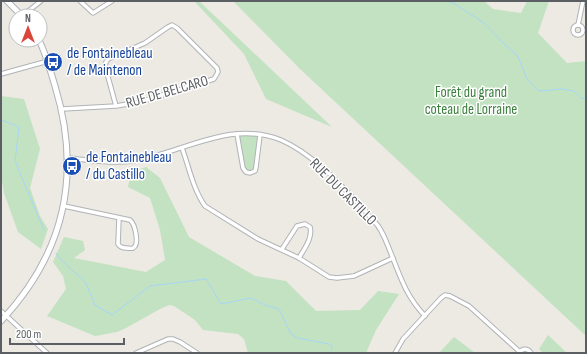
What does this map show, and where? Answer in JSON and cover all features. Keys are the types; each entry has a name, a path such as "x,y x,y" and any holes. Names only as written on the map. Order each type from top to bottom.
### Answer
{"street":[{"path":"32,8 40,1"},
{"path":"80,1 93,13 112,1"},
{"path":"578,25 583,1"},
{"name":"RUE DE BELCARO","path":"62,109 116,106 140,102 214,79 218,72 217,68 177,28 172,25 145,43 108,59 105,66 116,106"},
{"path":"1,321 25,293 38,274 52,244 64,206 68,158 66,132 62,109 48,60 43,48"},
{"path":"1,74 48,60"},
{"path":"237,134 243,168 246,172 250,173 255,171 260,135"},
{"name":"RUE DU CASTILLO","path":"68,158 115,162 132,161 182,148 211,137 237,134 260,135 281,140 299,150 338,183 376,222 386,240 406,292 412,302 425,316"},
{"path":"182,148 199,198 205,206 267,244 282,249 299,258 329,277 337,278 354,276 393,258"},
{"path":"64,206 130,220 133,222 137,242 133,248 123,248 118,244 119,218"},
{"path":"282,249 298,226 305,224 310,228 310,238 299,258"},
{"path":"395,353 403,339 441,298 445,296 450,296 469,306 520,352 525,349 529,350 531,353"},
{"path":"1,311 45,352"},
{"path":"136,353 144,352 168,339 173,339 197,353"}],"green space":[{"path":"194,1 199,1 332,127 266,99 244,54"},
{"name":"Forêt du grand coteau de Lorraine","path":"233,1 484,1 493,9 521,13 527,1 549,1 538,33 567,63 586,61 586,336 300,69"},
{"path":"1,96 24,99 40,149 30,188 40,216 48,229 41,249 18,232 4,193 1,175"},
{"path":"237,134 260,135 255,171 250,173 243,168"},
{"path":"146,167 160,178 189,237 255,276 286,281 316,311 360,310 378,291 399,294 376,330 366,353 248,353 244,339 238,334 203,330 195,320 174,306 169,305 117,332 95,336 47,316 66,289 63,276 53,262 64,237 83,241 85,250 74,258 146,272 165,260 160,230 150,198 128,187 131,172"},
{"path":"548,335 567,353 543,353 539,349"},
{"path":"454,337 475,353 439,353"}],"waterway":[{"path":"447,1 455,4 484,23 517,55 527,79 539,91 562,89 574,91 582,99 586,97"},
{"path":"1,120 19,127 15,161 44,230"},
{"path":"56,253 59,258 86,283 95,305 112,315 150,286 206,279 221,304 251,298 265,305 279,309 291,334 298,338 329,344 332,346 331,353"}],"place":[{"name":"de Fontainebleau / de Maintenon","path":"53,62"},
{"name":"de Fontainebleau / du Castillo","path":"72,166"}]}
